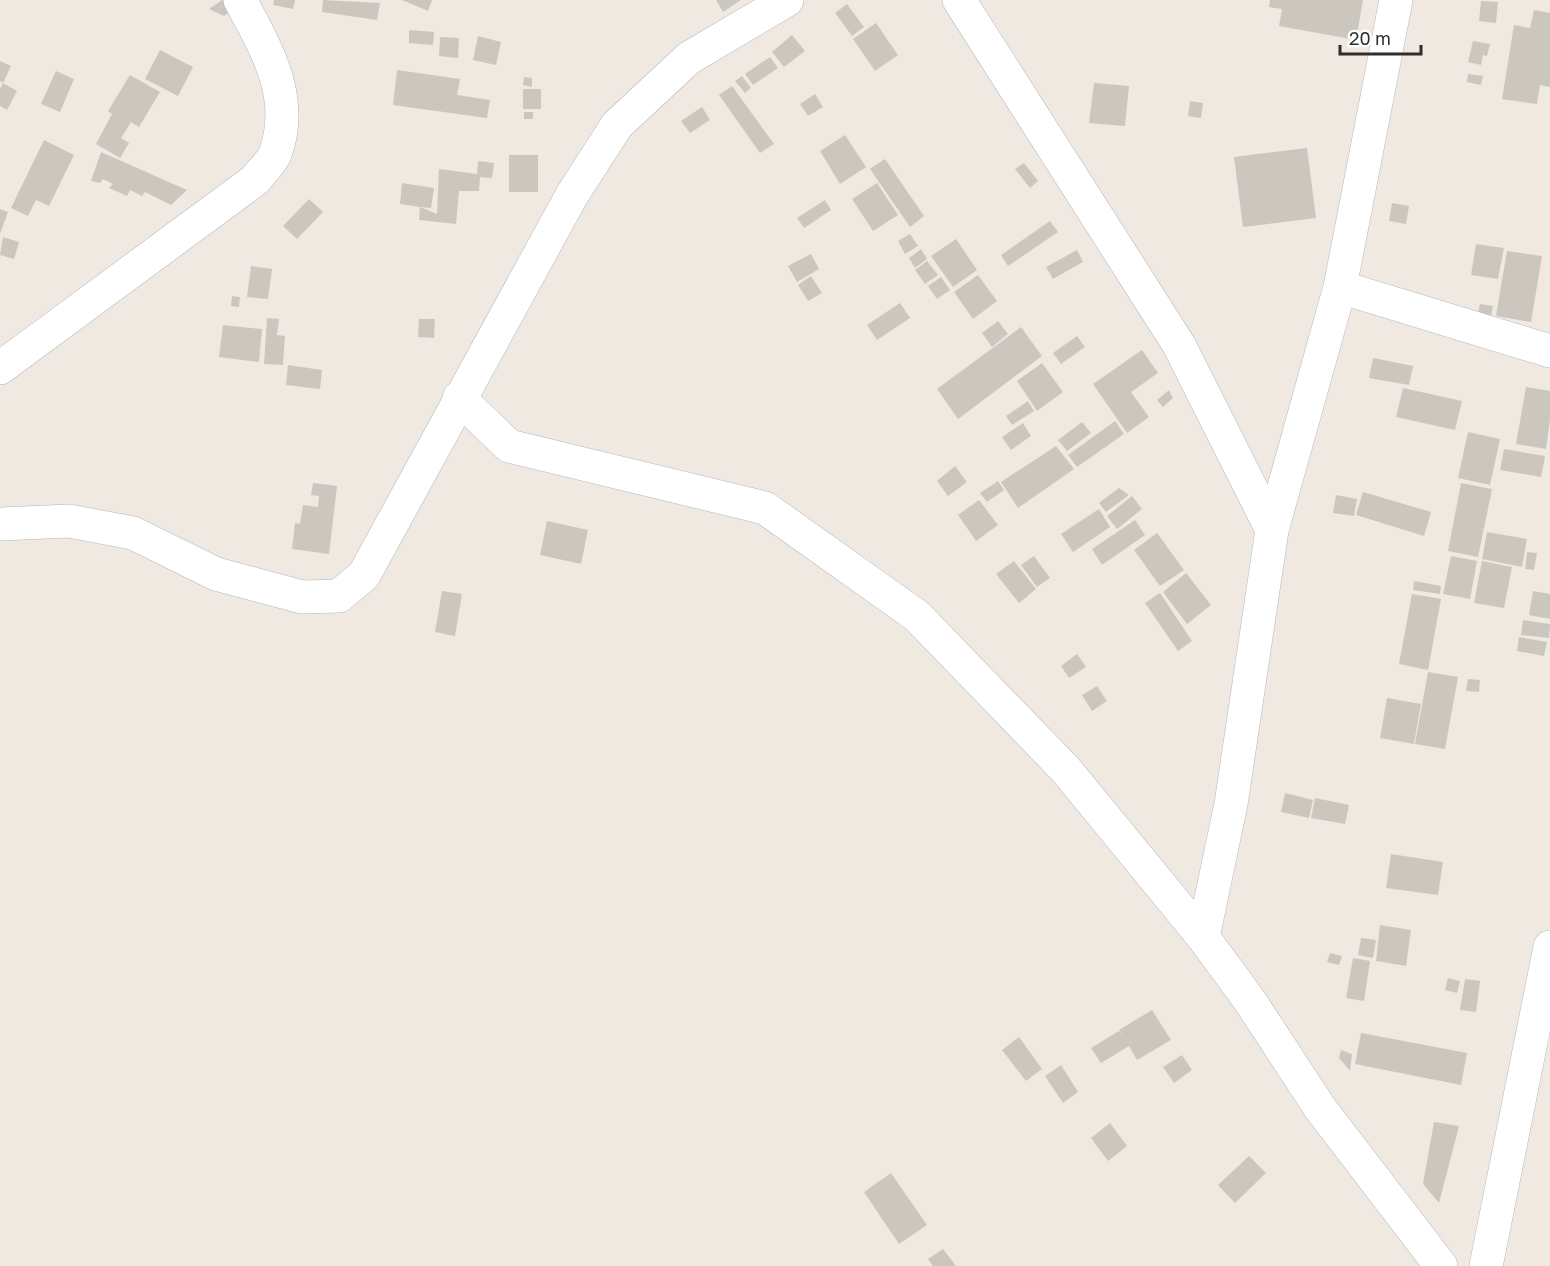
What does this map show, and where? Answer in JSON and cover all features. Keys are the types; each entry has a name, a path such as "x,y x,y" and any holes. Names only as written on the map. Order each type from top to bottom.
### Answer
{"street":[{"path":"0,368 255,180 274,155 280,130 283,101 276,72 265,45 240,0"},
{"path":"0,524 69,521 133,533 216,574 302,597 339,596 364,575 459,398 573,195 617,125 689,58 787,0"},
{"path":"959,0 1179,345 1272,530"},
{"path":"1203,937 1231,804 1272,530 1340,287 1396,0"},
{"path":"1340,287 1550,351"},
{"path":"459,398 509,446 765,508 917,616 1066,770 1203,937 1250,1001 1320,1108 1441,1266"},
{"path":"1486,1266 1550,947"}],"building":[{"path":"222,0 227,0 234,9 224,16 209,9"},
{"path":"274,0 295,0 293,9 273,5"},
{"path":"323,0 380,3 377,20 322,12"},
{"path":"402,0 432,0 428,11"},
{"path":"716,0 741,0 723,12"},
{"path":"1270,0 1363,0 1356,40 1279,26 1282,9 1269,7"},
{"path":"1481,1 1498,2 1496,23 1479,21"},
{"path":"847,4 864,27 852,36 835,13"},
{"path":"1534,10 1550,13 1550,87 1540,85 1537,104 1502,99 1514,25 1530,28"},
{"path":"876,23 898,55 875,71 853,39"},
{"path":"409,30 434,32 433,45 409,43"},
{"path":"792,35 805,51 784,67 772,52"},
{"path":"478,36 501,42 496,65 473,60"},
{"path":"440,37 459,38 458,58 439,56"},
{"path":"1473,41 1490,44 1487,56 1483,55 1481,65 1468,62"},
{"path":"160,50 193,67 178,96 145,79"},
{"path":"770,57 778,68 753,85 745,74"},
{"path":"0,61 11,66 3,83 0,81"},
{"path":"397,70 460,79 457,95 490,100 487,118 393,105"},
{"path":"56,71 74,79 60,112 41,104"},
{"path":"1468,74 1483,76 1481,85 1467,82"},
{"path":"130,75 160,92 139,127 131,122 121,138 129,143 120,158 96,144 112,114 108,111"},
{"path":"742,76 751,88 745,93 735,81"},
{"path":"524,77 532,78 532,87 523,85"},
{"path":"3,83 17,91 7,110 0,106 0,89"},
{"path":"1094,83 1129,86 1125,126 1089,123"},
{"path":"732,86 774,144 760,153 719,95"},
{"path":"523,89 541,89 541,109 523,109"},
{"path":"815,94 823,107 808,116 800,104"},
{"path":"1190,101 1203,103 1201,118 1188,116"},
{"path":"702,107 710,120 690,133 681,121"},
{"path":"524,112 533,112 533,119 524,119"},
{"path":"845,135 866,167 840,184 820,151"},
{"path":"44,140 74,155 49,206 36,200 28,216 11,208"},
{"path":"1307,148 1316,218 1243,227 1234,157"},
{"path":"101,152 187,190 171,205 145,192 142,196 130,190 127,196 109,188 113,184 103,179 100,183 91,181"},
{"path":"509,155 538,155 538,192 509,192"},
{"path":"885,159 924,216 910,227 870,169"},
{"path":"478,161 494,163 492,178 480,177 479,191 459,191 456,224 419,220 420,207 437,214 439,169 477,174"},
{"path":"1024,163 1038,181 1030,188 1015,169"},
{"path":"402,183 434,188 431,208 400,204"},
{"path":"877,183 898,215 873,231 852,199"},
{"path":"309,199 323,212 297,239 283,226"},
{"path":"825,200 831,210 804,228 797,218"},
{"path":"1392,203 1409,206 1406,224 1389,221"},
{"path":"0,209 8,212 0,234"},
{"path":"1050,221 1058,232 1008,266 1001,255"},
{"path":"910,234 918,246 905,254 898,241"},
{"path":"3,237 19,242 14,259 0,255"},
{"path":"956,239 977,270 953,287 931,256"},
{"path":"1476,244 1504,248 1498,279 1471,275"},
{"path":"921,249 927,259 915,268 909,258"},
{"path":"1077,250 1083,262 1053,279 1046,267"},
{"path":"1507,251 1542,256 1531,322 1496,316"},
{"path":"811,254 819,269 797,282 788,266"},
{"path":"927,261 938,275 925,284 915,270"},
{"path":"251,266 272,269 268,299 247,297"},
{"path":"978,275 997,301 973,319 954,292"},
{"path":"811,276 822,293 808,301 798,285"},
{"path":"941,277 950,290 937,299 928,286"},
{"path":"232,296 240,297 239,307 231,306"},
{"path":"900,303 910,318 877,340 867,325"},
{"path":"1480,304 1493,306 1491,316 1478,314"},
{"path":"267,318 279,319 277,335 285,336 283,365 264,364"},
{"path":"419,319 435,319 434,338 418,337"},
{"path":"998,321 1008,334 992,347 982,333"},
{"path":"223,325 262,329 259,362 219,357"},
{"path":"1021,327 1042,356 958,419 937,389"},
{"path":"1077,336 1085,347 1061,364 1053,353"},
{"path":"1142,350 1158,373 1131,392 1149,417 1127,433 1093,384"},
{"path":"1373,358 1413,366 1409,385 1369,378"},
{"path":"1042,363 1063,392 1037,411 1017,381"},
{"path":"288,365 322,370 320,389 286,385"},
{"path":"1526,387 1550,391 1550,420 1546,449 1516,444"},
{"path":"1403,388 1462,401 1455,430 1396,417"},
{"path":"1169,390 1173,398 1163,407 1157,400"},
{"path":"1028,401 1034,411 1012,425 1006,416"},
{"path":"1115,421 1124,434 1077,467 1068,455"},
{"path":"1082,422 1091,433 1067,451 1058,440"},
{"path":"1023,423 1031,436 1011,450 1002,437"},
{"path":"1468,432 1500,439 1490,485 1458,478"},
{"path":"1056,446 1074,469 1018,508 1001,482"},
{"path":"1504,449 1545,456 1541,477 1500,470"},
{"path":"955,466 967,482 948,496 937,481"},
{"path":"998,481 1004,490 987,502 980,493"},
{"path":"313,483 337,486 329,554 292,549 295,523 300,524 303,505 318,507 319,496 311,495"},
{"path":"1461,483 1492,489 1478,557 1448,551"},
{"path":"1119,488 1129,495 1106,512 1099,503"},
{"path":"1363,492 1431,512 1424,536 1356,515"},
{"path":"1336,495 1357,499 1354,516 1333,513"},
{"path":"1132,496 1142,509 1117,529 1107,516"},
{"path":"979,500 998,525 976,541 958,515"},
{"path":"1099,509 1110,527 1073,552 1061,534"},
{"path":"1135,520 1145,535 1102,565 1092,549"},
{"path":"547,521 588,530 581,564 540,555"},
{"path":"1487,532 1527,539 1522,567 1482,559"},
{"path":"1157,533 1184,570 1160,586 1134,550"},
{"path":"1527,552 1537,553 1534,570 1525,569"},
{"path":"1034,556 1050,578 1037,587 1021,565"},
{"path":"1451,556 1477,561 1470,599 1443,594"},
{"path":"1014,561 1036,589 1019,603 996,574"},
{"path":"1482,561 1512,567 1504,608 1474,603"},
{"path":"1186,573 1211,605 1187,624 1163,592"},
{"path":"1414,581 1441,586 1440,594 1413,590"},
{"path":"442,591 462,594 455,636 435,632"},
{"path":"1533,591 1550,594 1550,619 1529,615"},
{"path":"1160,593 1192,641 1178,651 1145,603"},
{"path":"1412,594 1441,599 1428,670 1399,664"},
{"path":"1523,620 1550,624 1549,638 1521,635"},
{"path":"1519,637 1547,642 1544,656 1517,651"},
{"path":"1077,654 1086,667 1069,678 1061,666"},
{"path":"1428,672 1458,677 1445,749 1415,744"},
{"path":"1468,679 1480,680 1479,692 1466,691"},
{"path":"1097,686 1107,701 1092,711 1082,695"},
{"path":"1387,698 1421,704 1414,744 1380,738"},
{"path":"1285,793 1313,800 1309,818 1281,812"},
{"path":"1315,798 1349,805 1345,824 1311,818"},
{"path":"1391,854 1443,862 1438,895 1386,888"},
{"path":"1380,925 1411,930 1406,966 1376,961"},
{"path":"1361,938 1376,940 1373,958 1358,955"},
{"path":"1330,953 1342,956 1339,965 1327,962"},
{"path":"1353,958 1370,961 1364,1001 1346,998"},
{"path":"1448,978 1460,981 1457,993 1445,990"},
{"path":"1465,979 1480,981 1476,1012 1460,1010"},
{"path":"1152,1010 1171,1040 1137,1060 1129,1046 1101,1063 1091,1048 1119,1031 1123,1036 1119,1030"},
{"path":"1361,1033 1467,1053 1461,1085 1355,1064"},
{"path":"1019,1037 1042,1069 1026,1081 1002,1050"},
{"path":"1341,1050 1352,1054 1350,1071 1339,1058"},
{"path":"1182,1055 1192,1070 1174,1083 1163,1067"},
{"path":"1061,1065 1078,1092 1063,1103 1045,1076"},
{"path":"1434,1122 1459,1126 1439,1203 1423,1184"},
{"path":"1110,1123 1127,1146 1108,1161 1091,1138"},
{"path":"1249,1156 1266,1173 1235,1203 1218,1185"},
{"path":"891,1173 927,1225 899,1244 864,1192"},
{"path":"943,1249 956,1266 933,1266 928,1259"}]}
